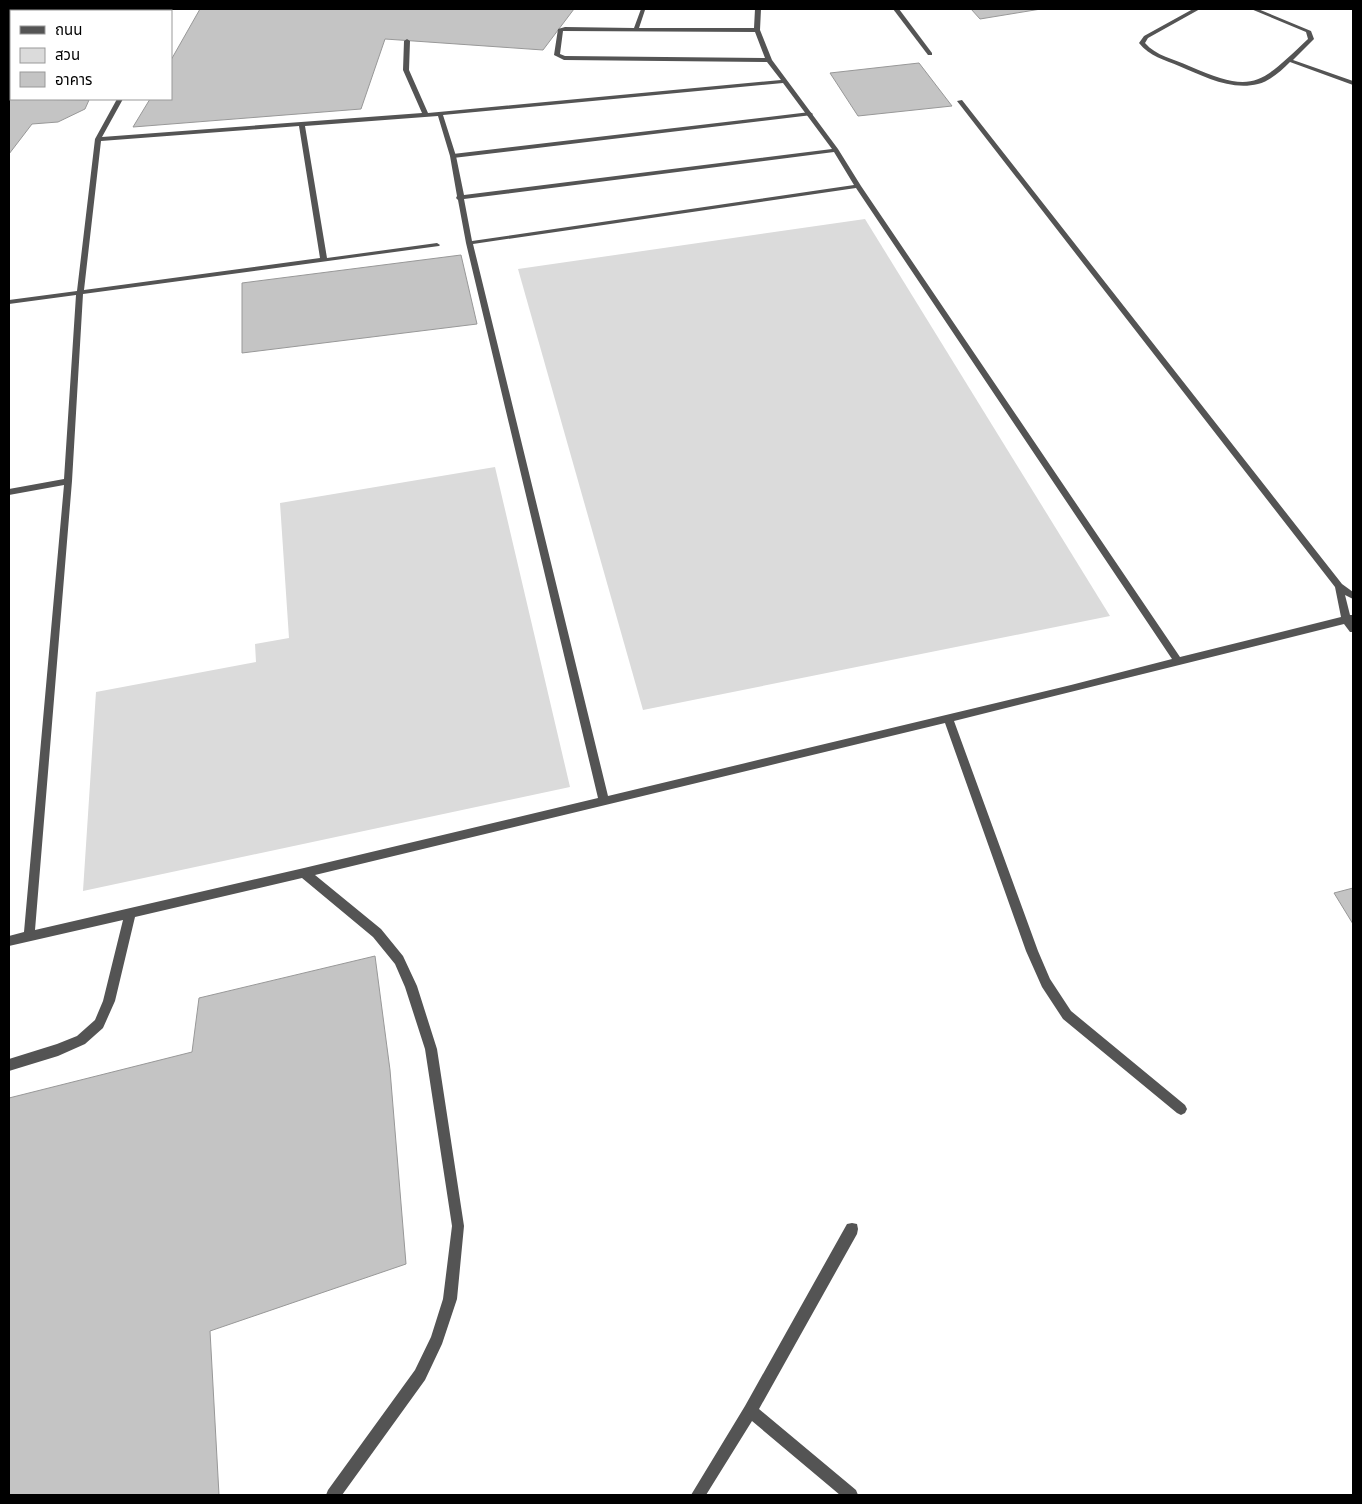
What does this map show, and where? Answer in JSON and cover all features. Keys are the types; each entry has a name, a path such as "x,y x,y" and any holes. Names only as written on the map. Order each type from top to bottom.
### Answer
{"street":[{"path":"758,9 757,30 769,60 836,150 858,186 1178,662"},
{"path":"896,9 930,54"},
{"path":"1197,9 1146,37 1142,43 1145,47 1213,78 1233,84 1245,84 1266,79 1311,39 1311,34 1300,26 1254,9"},
{"path":"636,30 642,10"},
{"path":"757,30 562,30 556,55 564,58 769,60"},
{"path":"407,41 406,70 426,115"},
{"path":"1289,60 1353,83"},
{"path":"98,139 440,114 784,81"},
{"path":"29,937 68,481 80,292 98,139 119,100"},
{"path":"960,101 1339,586 1353,596"},
{"path":"440,114 453,156 459,198 469,243 604,800"},
{"path":"453,156 810,114"},
{"path":"302,124 324,260"},
{"path":"459,198 836,150"},
{"path":"469,243 858,186"},
{"path":"9,302 437,245"},
{"path":"9,492 68,481"},
{"path":"1339,586 1353,628"},
{"path":"9,941 304,873 948,719 1350,619"},
{"path":"948,719 1046,983 1067,1015 1181,1109"},
{"path":"304,873 377,934 399,960 411,986 430,1049 458,1226 450,1299 437,1338 420,1375 333,1495"},
{"path":"9,1065 58,1050 81,1040 99,1024 109,1001 130,913"},
{"path":"698,1495 750,1410 852,1229"},
{"path":"750,1410 852,1495"}],"green space":[{"path":"865,219 1110,616 643,710 518,269"},
{"path":"495,467 570,787 83,891 96,692 256,662 255,644 289,638 280,503"}],"building":[{"path":"9,9 131,9 10,10"},
{"path":"200,9 574,9 543,50 385,39 361,109 133,127 149,100 172,100 172,58"},
{"path":"971,9 1041,9 980,19"},
{"path":"10,52 10,100 89,100 85,109 58,122 32,124 9,154"},
{"path":"919,63 952,106 858,116 830,73"},
{"path":"461,255 477,324 242,353 242,283"},
{"path":"1353,888 1353,924 1334,893"},
{"path":"375,956 390,1070 406,1264 210,1331 219,1495 9,1495 9,1098 192,1052 199,998"}]}
